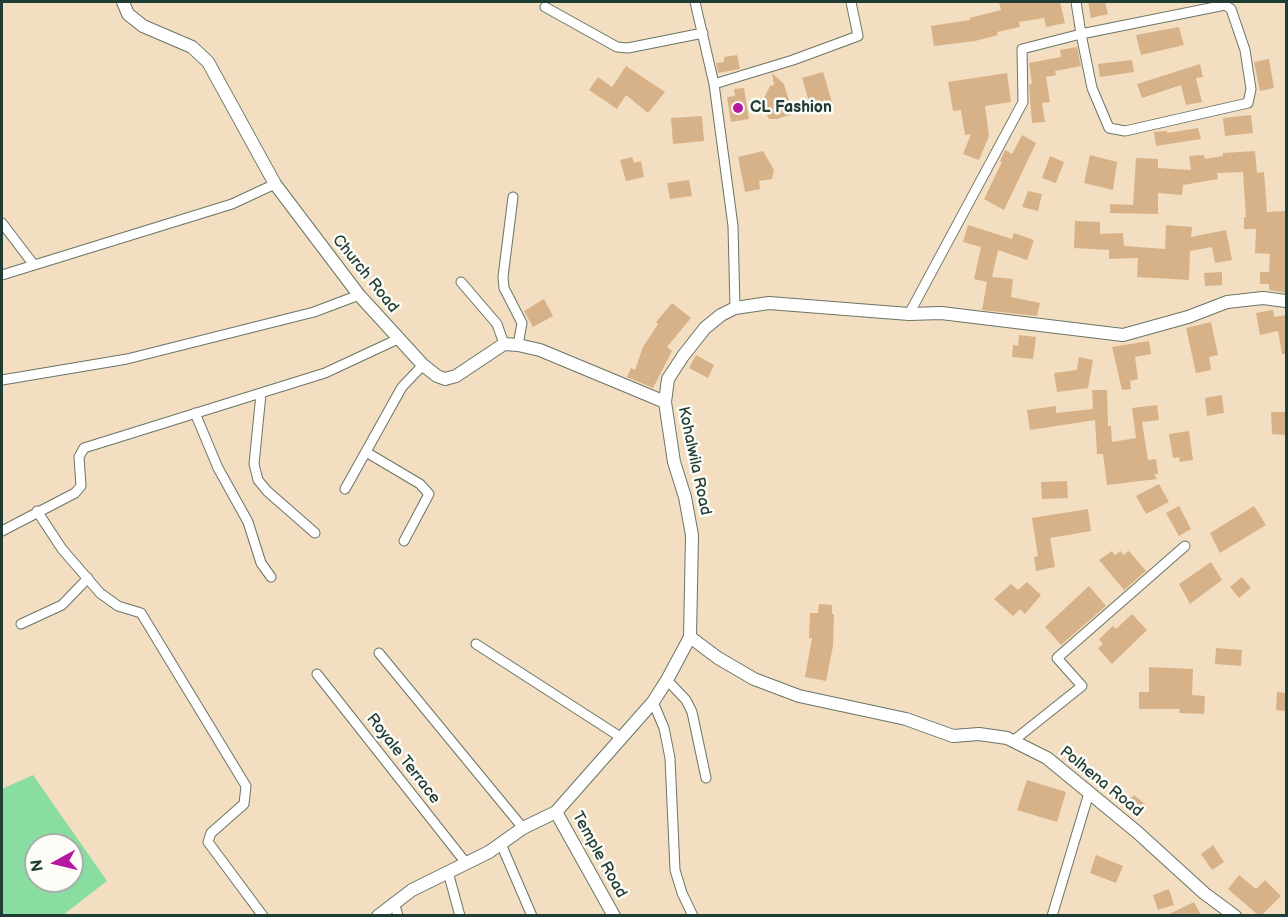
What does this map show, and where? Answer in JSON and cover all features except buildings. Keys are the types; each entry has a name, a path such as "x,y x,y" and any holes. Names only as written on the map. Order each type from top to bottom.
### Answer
{"street":[{"name":"Church Road","path":"123,2 128,14 143,26 192,47 208,62 274,184 359,295 423,365 436,376 445,379 456,376 504,344"},
{"path":"695,2 714,84 733,226 735,308"},
{"path":"714,84 793,60 858,36 851,2"},
{"path":"909,314 1023,102 1022,49 1081,34 1225,5 1231,9 1245,50 1251,89 1248,103 1125,130 1109,128 1092,88 1081,34 1076,2"},
{"path":"545,7 617,47 628,48 703,33"},
{"path":"2,274 232,204 274,184"},
{"path":"513,197 503,277 504,288 522,323 518,345"},
{"path":"2,223 34,265"},
{"path":"461,282 497,324 504,344 540,350 665,402"},
{"path":"2,380 127,359 314,312 359,295"},
{"name":"Kohalwila Road","path":"378,915 394,902 501,844 523,828 556,812 622,738 667,680 690,637 692,534 685,497 674,462 665,402 668,380 705,328 735,308 769,303 909,314 941,313 1123,335 1188,317 1227,302 1263,298 1287,301"},
{"path":"2,531 75,493 81,486 80,457 84,448 325,373 398,339"},
{"path":"345,489 402,387 423,365"},
{"path":"261,394 254,464 258,480 267,491 315,533"},
{"path":"195,413 218,468 248,522 261,563 271,577"},
{"path":"366,452 420,484 429,494 404,541"},
{"path":"37,511 62,549 108,600 141,613 246,786 244,804 211,833 208,842 264,915"},
{"path":"1013,741 1082,686 1057,658 1185,546"},
{"path":"21,624 62,605 88,578"},
{"name":"Polhena Road","path":"690,637 718,658 754,679 800,696 906,719 953,736 979,734 1013,741 1047,758 1204,893 1235,915"},
{"path":"476,644 622,738"},
{"path":"379,653 523,828"},
{"name":"Royale Terrace","path":"317,674 466,863"},
{"path":"667,680 686,700 692,712 697,725 706,778"},
{"path":"652,702 664,728 670,758 675,870 682,893 693,915"},
{"path":"1052,915 1089,793"},
{"name":"Temple Road","path":"556,812 614,915"},
{"path":"501,844 532,915"},
{"path":"448,872 460,915"},
{"path":"394,902 398,915"}],"green space":[{"path":"33,775 73,833 24,833 24,893 84,893 84,848 107,881 63,915 2,915 2,789"}],"place":[{"name":"CL Fashion","path":"738,108"}]}
